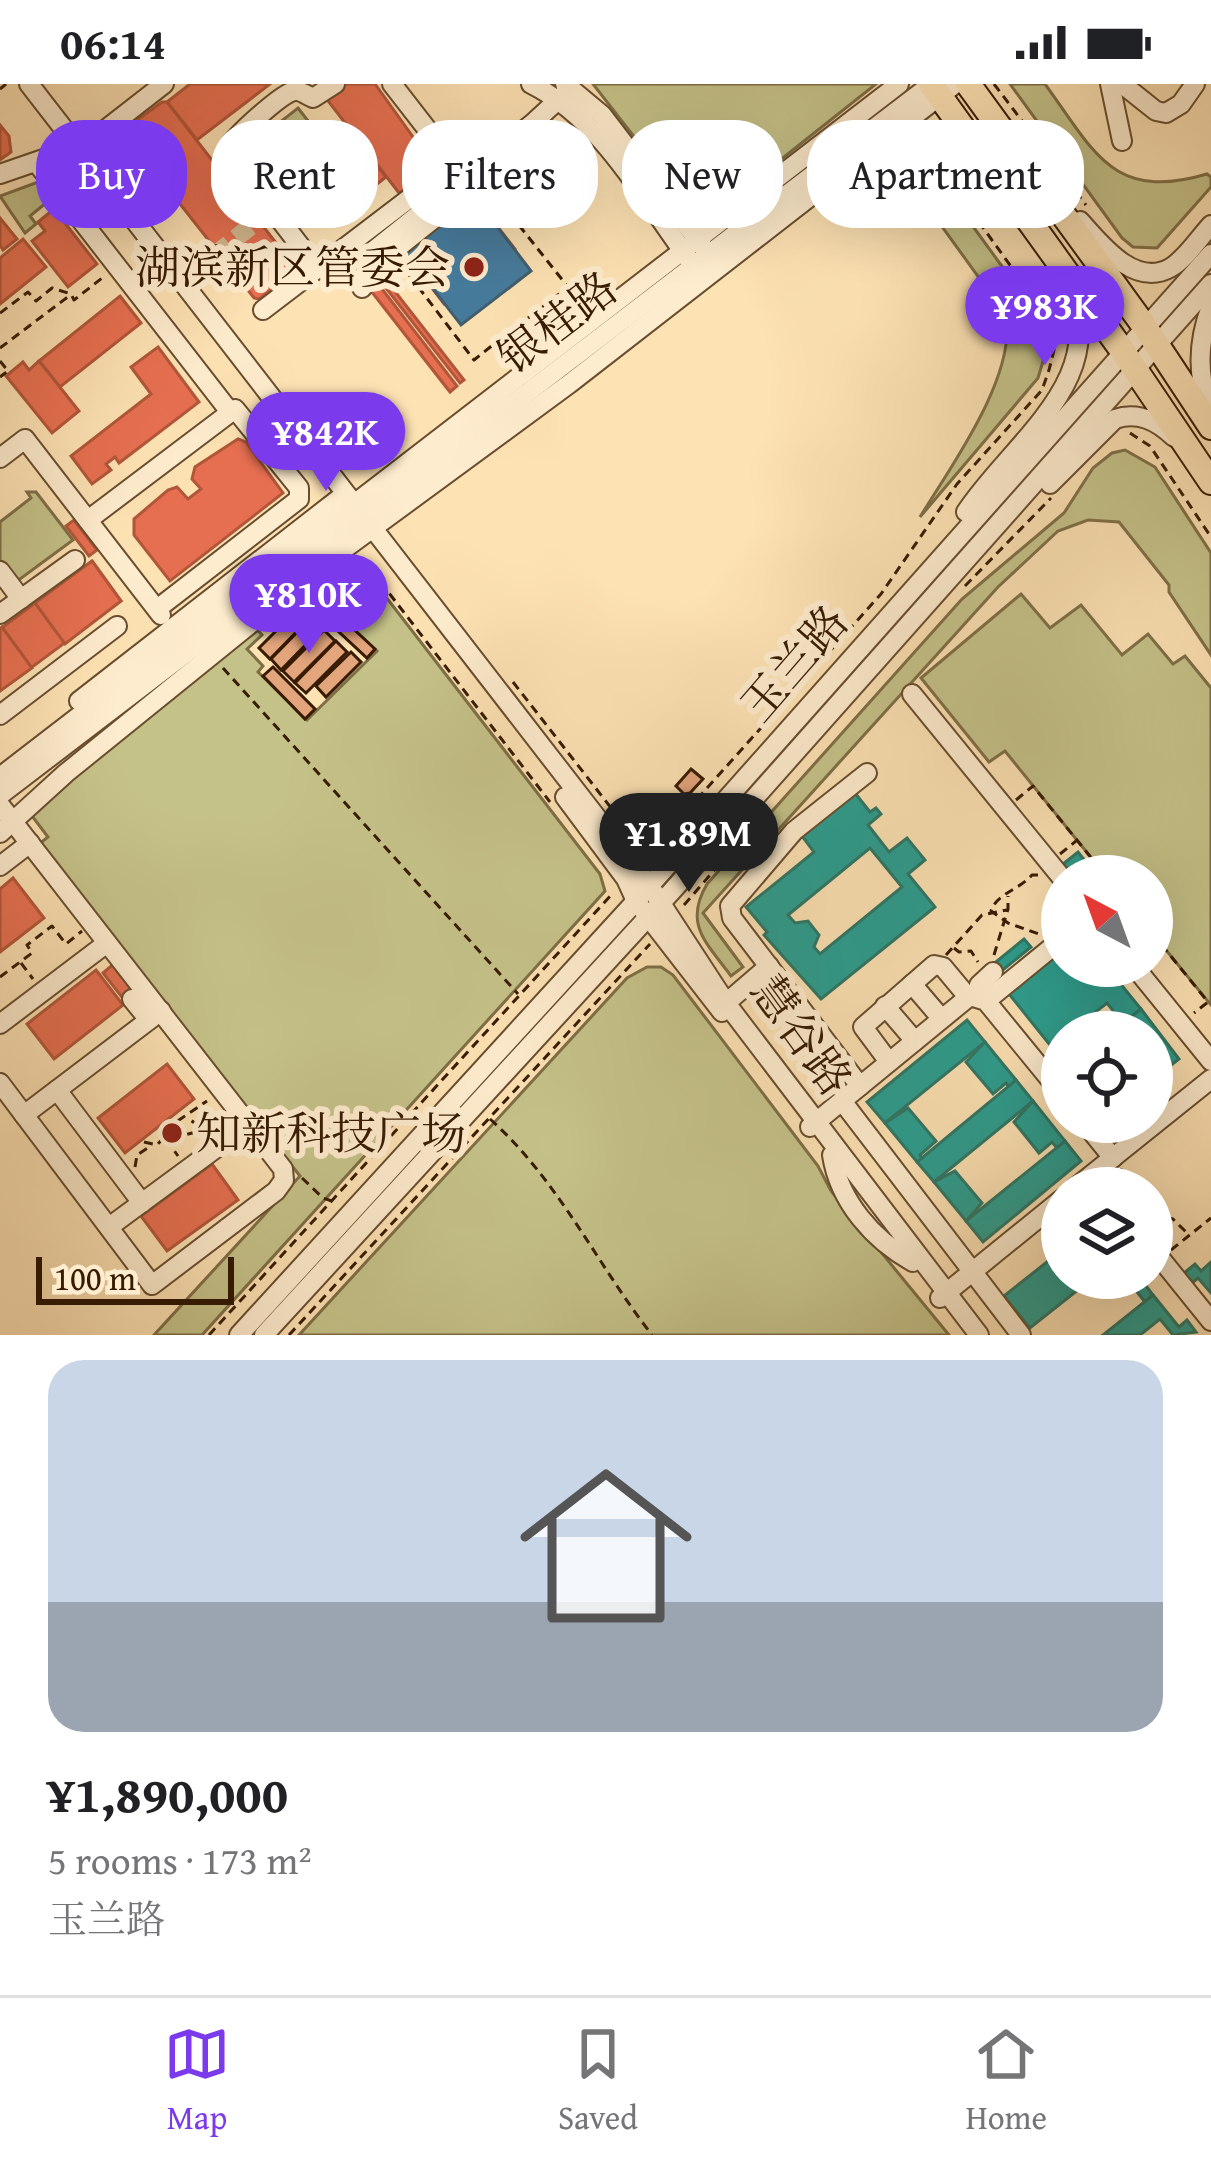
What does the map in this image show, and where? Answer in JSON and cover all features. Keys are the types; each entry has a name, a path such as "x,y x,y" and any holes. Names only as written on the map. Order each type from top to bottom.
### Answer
{"main road":[{"path":"968,84 994,120"},
{"path":"938,86 960,120"},
{"path":"1034,228 1211,482"},
{"path":"1073,228 1211,427"}],"street":[{"name":"慧谷路","path":"29,84 57,120"},
{"path":"116,120 164,84"},
{"path":"318,268 267,214 231,156 233,140 290,93 314,98 335,84"},
{"path":"263,310 450,164 392,84"},
{"path":"531,84 565,95 602,116 697,254"},
{"name":"银桂路","path":"0,795 697,254 899,84"},
{"path":"1110,84 1122,141"},
{"path":"1122,84 1156,111 1166,113 1181,104 1195,84"},
{"path":"908,120 938,86"},
{"name":"银桂路","path":"358,516 567,343 938,86"},
{"path":"541,120 565,95"},
{"path":"362,288 363,278 379,257 565,95"},
{"path":"0,174 36,162"},
{"path":"0,762 176,634 568,384 807,199"},
{"path":"1084,226 1107,252 1145,272 1171,268 1211,225"},
{"path":"87,228 230,412"},
{"name":"慧谷路","path":"140,228 631,874 968,1335"},
{"path":"379,257 418,228"},
{"path":"934,563 980,491 1059,400 1070,379 1078,319 1071,294 1029,228"},
{"path":"122,273 160,254"},
{"name":"玉兰路","path":"239,1335 655,910 934,563 1151,336 1211,254"},
{"path":"181,281 215,255"},
{"name":"玉兰路","path":"1151,336 1211,284"},
{"path":"1211,306 1201,334 1199,368 1211,415"},
{"name":"玉兰路","path":"264,1335 957,583 1129,360"},
{"path":"250,428 278,406"},
{"path":"88,520 235,409 299,488 299,499 157,609"},
{"path":"957,583 1101,430 1129,414 1155,422 1171,434 1211,482"},
{"path":"0,458 25,439 176,634"},
{"path":"7,828 65,772 212,656 358,516"},
{"path":"0,614 75,560"},
{"path":"0,571 21,599"},
{"path":"0,715 117,626"},
{"path":"0,777 176,634"},
{"path":"63,667 85,696"},
{"path":"911,694 1041,858"},
{"path":"860,1086 732,918 730,906 794,831 867,773"},
{"path":"0,805 7,828 30,843 107,943 155,1016 249,1124 284,1172 284,1180 276,1191 152,1285 0,1083"},
{"path":"0,866 30,843"},
{"name":"慧谷路","path":"655,910 913,1262 980,1335"},
{"path":"0,1024 107,943"},
{"path":"813,1124 941,1018 1041,954"},
{"path":"889,1062 862,1027 939,964 977,998 1041,1070"},
{"path":"726,1003 769,966"},
{"path":"977,998 979,985 993,972"},
{"path":"912,984 941,1018"},
{"path":"1151,987 1211,1061"},
{"path":"132,999 155,1016"},
{"path":"885,1006 915,1041"},
{"path":"24,1115 155,1016"},
{"path":"1107,1167 1211,1079"},
{"path":"57,1090 142,1203"},
{"path":"842,1101 1021,1335"},
{"path":"109,1227 249,1124"},
{"path":"1101,1143 1113,1158"},
{"path":"943,1295 1041,1215"},
{"path":"1173,1274 1211,1321"}],"path":[{"path":"0,89 7,84"},
{"path":"994,84 1085,203"},
{"path":"379,257 474,360 568,287 522,228"},
{"path":"209,1335 881,594 957,484 1042,390 1055,346 1041,308 983,228"},
{"path":"0,313 28,292 36,301 52,288 74,300 122,273"},
{"path":"0,348 70,294"},
{"path":"540,309 567,343"},
{"path":"499,340 525,375"},
{"path":"0,361 8,371 0,377"},
{"path":"1120,434 1132,433 1150,446 1211,537"},
{"path":"957,583 1001,554 1061,487"},
{"path":"212,656 520,995"},
{"path":"1005,808 1033,786 1089,855"},
{"path":"289,1335 489,1118 655,910 766,811"},
{"path":"1066,855 1077,840"},
{"path":"991,911 995,900 1019,889 1032,875 1041,874"},
{"path":"1008,894 1008,909 998,946 987,963 979,963 971,951 954,948 970,926 991,911 1008,909"},
{"path":"991,911 1003,920 1041,932"},
{"path":"0,977 32,952 27,945 52,926 65,944 92,923"},
{"path":"1173,959 1208,1002 1181,1024"},
{"path":"20,962 43,992"},
{"path":"130,1186 136,1177 137,1155 165,1138 184,1117 224,1093"},
{"path":"173,1128 184,1135 196,1132 196,1123 184,1117"},
{"path":"489,1118 537,1164 616,1289 652,1335"},
{"path":"165,1138 188,1169"},
{"path":"144,1142 151,1147"},
{"path":"1113,1158 1119,1167"},
{"path":"284,1172 299,1175 332,1201"},
{"path":"1173,1244 1211,1218"},
{"path":"1173,1219 1189,1235"}],"shaded area":[{"path":"593,84 876,84 831,120 807,120 807,139 783,158 783,120 622,121"},
{"path":"1010,84 1045,84 1071,120 1036,120"},
{"path":"298,108 307,120 283,120"},
{"path":"1084,138 1109,165 1127,175 1148,181 1211,177 1211,187 1157,248 1133,247 1084,186"},
{"path":"36,183 36,211 30,216 36,224 25,233 0,196"},
{"path":"943,228 974,228 1044,329 1044,358 1038,378 920,517 992,392 1007,339 1006,315"},
{"path":"1125,450 1155,467 1211,553 1211,655 1169,592 1169,585 1119,522 1088,520 1058,531 998,587 703,913 743,967 731,976 698,922 707,884 962,599 1064,513 1093,468 1112,453"},
{"path":"27,492 36,492 73,540 16,582 0,560 0,522 31,498"},
{"path":"345,558 362,566 600,874 605,891 202,1335 154,1335 300,1176 39,844 48,837 31,808 255,627 262,635 247,649 263,666 258,672 307,720 377,651 306,585"},
{"path":"1021,594 1050,628 1081,605 1122,655 1148,634 1173,664 1185,656 1211,688 1211,1005 1173,959 1173,855 1089,855 1005,751 989,762 921,678"},
{"path":"647,967 661,967 673,975 818,1166 831,1191 949,1335 299,1335 627,978"}],"building: Shops":[{"path":"190,84 270,84 223,120 211,120 211,129 197,140 187,120 181,120 167,102"},
{"path":"338,84 375,84 402,122 402,191 378,166 378,120 343,120 325,97"},
{"path":"167,102 181,120 137,120"},
{"path":"0,125 9,136 11,152 0,160"},
{"path":"187,128 211,159 211,228 264,228 297,270 254,298 187,213"},
{"path":"0,218 17,239 3,250 0,245"},
{"path":"43,228 69,228 97,264 68,287 32,241 45,231"},
{"path":"431,228 499,228 515,249 444,304 403,250"},
{"path":"23,239 46,267 0,304 0,258"},
{"path":"379,271 464,380 460,383 375,274"},
{"path":"372,276 457,386 450,392 364,282"},
{"path":"120,296 141,323 60,387 39,361"},
{"path":"158,347 199,402 119,463 115,457 106,464 111,470 92,484 71,456 151,394 131,367"},
{"path":"39,361 79,411 52,433 6,376 23,362 29,370"},
{"path":"238,439 246,442 283,493 170,581 134,535 134,519 168,490 177,487 188,499 201,489 192,479 195,467"},
{"path":"74,520 97,550 89,556 66,526"},
{"path":"92,561 121,601 0,691 0,629"},
{"path":"92,561 121,601 65,644 35,603"},
{"path":"0,629 32,668 0,691"},
{"path":"13,878 44,918 0,952 0,889"},
{"path":"116,962 138,991 125,1001 103,973"},
{"path":"96,970 123,1005 54,1059 27,1024"},
{"path":"167,1064 194,1099 125,1153 98,1118"},
{"path":"212,1164 238,1200 167,1251 141,1216"}],"building: Schools":[{"path":"855,793 870,812 876,808 881,814 868,825 889,852 907,838 925,860 908,874 935,907 821,999 764,935 767,932 746,907 814,852 802,836","holes":["870,848 902,887 820,954 814,947 819,935 808,921 795,923 788,915"]},
{"path":"1024,939 1031,947 998,974 991,966"},
{"path":"1041,968 1041,987 1123,987 1141,1009 1113,1011 1107,1003 1097,1011 1041,1011 1041,1034 1009,994"},
{"path":"967,1020 985,1042 885,1123 867,1102"},
{"path":"985,1042 1016,1080 993,1094 966,1062"},
{"path":"1016,1080 1033,1101 934,1182 917,1162"},
{"path":"1033,1101 1041,1111 1041,1143 1051,1143 1039,1153 1014,1122"},
{"path":"908,1108 936,1141 917,1162 885,1123"},
{"path":"1063,1143 1081,1161 1074,1167 1041,1167 1041,1194 983,1242 966,1221"},
{"path":"955,1171 982,1203 966,1221 934,1182"},
{"path":"1211,1262 1211,1293 1198,1278 1192,1283 1184,1273 1195,1264 1201,1271"},
{"path":"1041,1267 1041,1299 1067,1299 1030,1328 1004,1296"},
{"path":"1148,1299 1156,1299 1179,1327 1187,1320 1196,1332 1173,1335 1160,1319 1140,1335 1103,1335"}],"building: Public":[{"path":"431,228 498,228 531,271 461,325 403,250"}],"building: Other":[{"path":"318,596 375,649 367,658 310,605"},
{"path":"300,607 311,617 270,659 259,648"},
{"path":"311,618 322,628 281,670 271,659"},
{"path":"324,630 335,641 294,682 283,671"},
{"path":"336,641 347,652 306,693 295,683"},
{"path":"351,652 361,662 326,697 316,686"},
{"path":"273,667 315,709 305,719 263,676"},
{"path":"691,769 703,779 684,794 676,786"}],"tunnel":[{"path":"215,255 249,228"}],"place":[{"name":"湖滨新区管委会","path":"474,267"},
{"name":"知新科技广场","path":"172,1133"}]}
